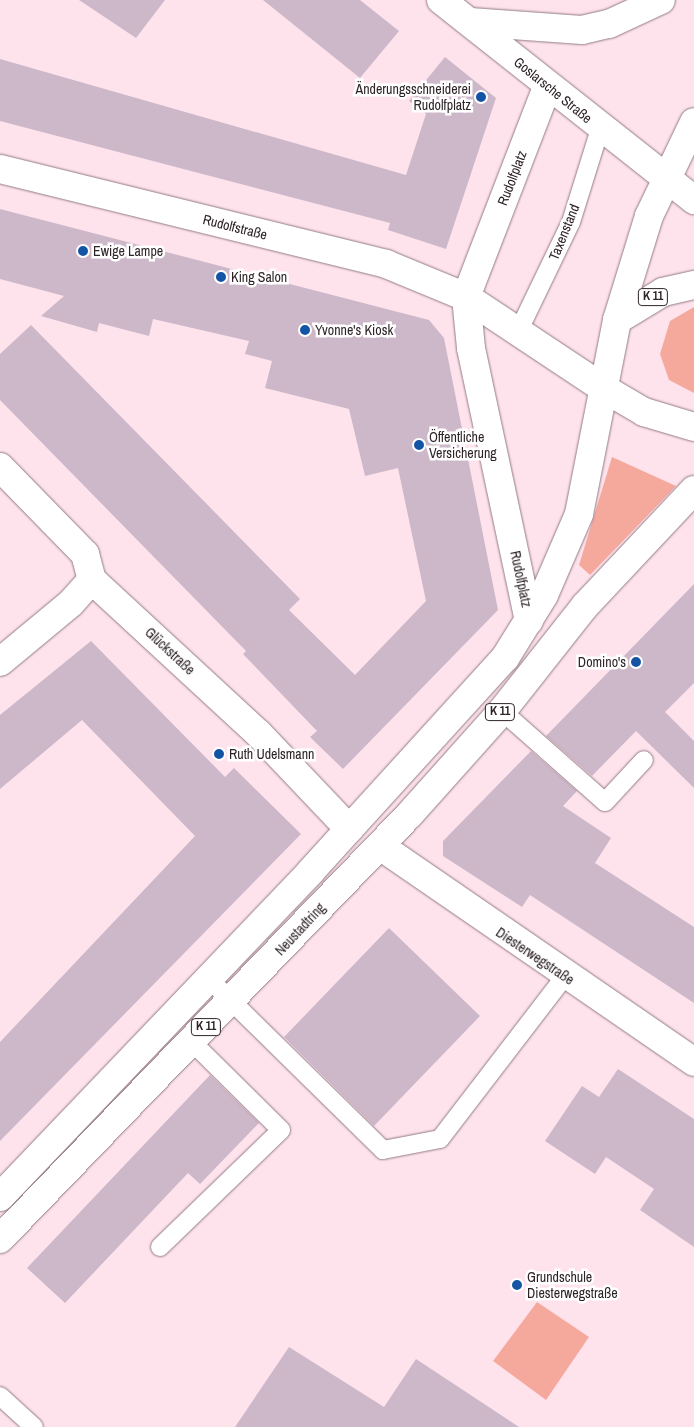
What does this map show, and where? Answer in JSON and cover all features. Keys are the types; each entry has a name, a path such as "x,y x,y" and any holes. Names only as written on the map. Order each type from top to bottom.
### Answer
{"street":[{"name":"Goslarsche Straße","path":"441,0 665,180"},
{"path":"470,22 582,30 609,24 661,0"},
{"name":"Rudolfplatz","path":"529,620 471,348 466,297 547,87"},
{"name":"Rudolfplatz","path":"529,620 578,514 617,320 648,216 694,122"},
{"name":"Rudolfstraße","path":"0,169 386,264 466,297"},
{"path":"665,180 694,200"},
{"name":"K 11","path":"617,320 663,292 694,285"},
{"path":"466,297 603,388 644,412 694,427"},
{"path":"0,467 86,554 92,580 71,603 0,662"},
{"name":"Neustadtring","path":"0,1239 380,846 502,710 585,606 694,490"},
{"name":"Glückstraße","path":"92,580 258,734 349,830"},
{"name":"K 11","path":"0,1197 209,980 476,693 529,620"},
{"name":"Diesterwegstraße","path":"380,846 565,976 694,1062"}],"lane":[{"name":"Taxenstand","path":"518,332 571,222 600,129"},
{"path":"502,710 605,802 644,760"},
{"path":"209,980 383,1150 440,1139 565,976"},
{"path":"160,1248 281,1130 192,1042"},
{"path":"0,1396 34,1427"}],"shaded area":[{"path":"694,307 694,393 669,380 660,354 670,321"},
{"path":"612,457 676,486 590,575 579,565"},
{"path":"537,1302 589,1337 546,1400 493,1361"}],"building":[{"path":"79,0 165,0 136,38"},
{"path":"263,0 360,0 399,31 360,78"},
{"path":"445,57 496,98 446,249 388,230 390,223 0,121 0,59 406,175 426,114 409,101"},
{"path":"0,209 429,320 444,338 498,610 343,769 310,737 317,731 243,654 246,651 0,400 0,354 31,325 300,599 289,610 355,675 426,601 398,468 365,476 349,409 265,388 272,361 245,354 249,341 153,319 149,336 99,323 97,332 41,316 64,296 0,279"},
{"path":"694,584 694,683 665,712 694,741 694,788 636,731 592,776 546,736"},
{"path":"91,641 225,777 234,768 301,834 0,1141 0,1042 195,836 82,720 0,789 0,715"},
{"path":"531,751 577,791 563,806 611,838 595,863 694,927 694,1003 530,895 522,907 443,856 443,841"},
{"path":"389,928 480,1016 374,1126 284,1037"},
{"path":"618,1069 694,1119 694,1247 640,1210 654,1189 606,1157 595,1174 545,1141 582,1086 599,1097"},
{"path":"210,1075 259,1123 200,1184 188,1173 65,1303 27,1268"},
{"path":"289,1347 384,1407 416,1359 519,1427 235,1427"}],"place":[{"name":"Änderungsschneiderei Rudolfplatz","path":"481,97"},
{"name":"Ewige Lampe","path":"83,251"},
{"name":"King Salon","path":"221,277"},
{"name":"Yvonne's Kiosk","path":"305,330"},
{"name":"Öffentliche Versicherung","path":"419,445"},
{"name":"Domino's","path":"636,662"},
{"name":"Ruth Udelsmann","path":"219,754"},
{"name":"Grundschule Diesterwegstraße","path":"517,1285"}]}
